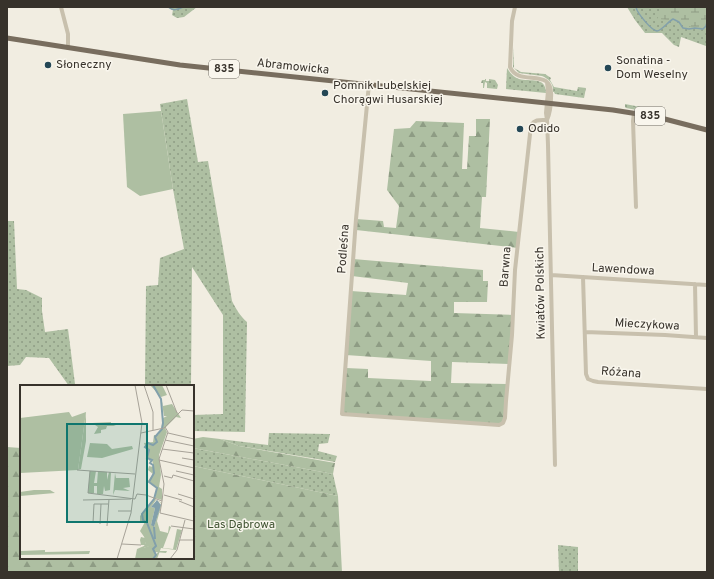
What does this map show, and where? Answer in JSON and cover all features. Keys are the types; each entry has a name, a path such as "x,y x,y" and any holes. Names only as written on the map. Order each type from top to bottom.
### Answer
{"main road":[{"name":"Abramowicka","path":"7,38 180,65 549,103"},
{"name":"835","path":"549,103 634,113 707,130"}],"street":[{"path":"61,7 68,34 68,48"},
{"name":"Kwiatów Polskich","path":"515,7 512,27 511,68 517,76 539,78 546,82 548,91 549,103 546,113 555,465"},
{"name":"Podleśna","path":"369,84 356,219 342,414 499,425"},
{"path":"634,113 636,207"},
{"name":"Barwna","path":"499,425 503,423 505,418 513,329 515,270 531,125 537,120 547,120"},
{"name":"Lawendowa","path":"551,275 707,285"},
{"name":"Różana","path":"583,277 586,374 588,379 598,382 707,389"},
{"path":"695,284 696,337"},
{"name":"Mieczykowa","path":"585,332 707,338"}],"green space":[{"path":"168,7 197,7 184,17 177,18 172,15 173,10"},
{"path":"627,7 707,7 706,46 681,37 679,47 674,45 662,33 645,33"},
{"path":"672,7 707,7 706,29 696,28 677,21 657,19 663,9"},
{"path":"507,68 512,75 519,79 540,82 543,84 546,93 506,89"},
{"path":"514,68 521,72 545,74 551,78 550,80 554,87 577,91 578,87 586,88 584,98 555,94 553,92 552,84 547,79 542,76 519,73"},
{"path":"485,79 486,81 489,81 489,79 495,80 498,85 497,89 487,88 487,83 485,82 483,88 483,83 481,83 482,80"},
{"path":"187,99 198,162 208,161 232,301 238,312 247,322 245,432 194,431 194,415 223,414 223,315 192,267 191,385 145,385 146,286 158,285 160,258 184,249 160,104"},
{"path":"625,104 656,110 656,113 626,108"},
{"path":"161,111 173,189 140,196 127,187 123,114"},
{"path":"476,119 490,119 486,197 482,197 480,228 519,232 518,248 356,230 356,219 383,221 384,227 396,228 399,206 387,190 394,129 410,128 416,121 464,123 462,169 467,169 469,136 476,136"},
{"path":"7,221 14,221 17,289 26,290 42,298 45,332 68,329 75,384 68,385 49,358 26,357 20,365 7,366"},
{"path":"353,259 483,270 483,281 488,281 487,302 454,302 454,313 514,315 509,364 452,362 451,383 507,384 505,418 499,425 342,414 346,368 368,369 368,378 431,381 431,361 346,355 351,291 406,295 408,283 352,276"},
{"path":"269,433 330,434 328,443 319,444 318,451 337,456 335,462 239,446 220,439 268,445"},
{"path":"203,437 220,439 239,446 335,463 333,474 194,448 194,439"},
{"name":"Las Dąbrowa","path":"7,447 20,448 20,559 194,559 194,466 338,496 342,572 7,572"},
{"path":"194,448 333,474 338,496 194,466"},
{"path":"558,545 578,547 578,572 559,572"}],"waterway":[{"path":"168,7 175,10 183,7"},
{"path":"636,7 651,28 657,31 673,19 679,22 683,28 689,29 703,29 707,22"}],"place":[{"name":"Słoneczny","path":"48,65"},
{"name":"Sonatina - Dom Weselny","path":"608,68"},
{"name":"Pomnik Lubelskiej Chorągwi Husarskiej","path":"325,93"},
{"name":"Odido","path":"520,129"}]}
